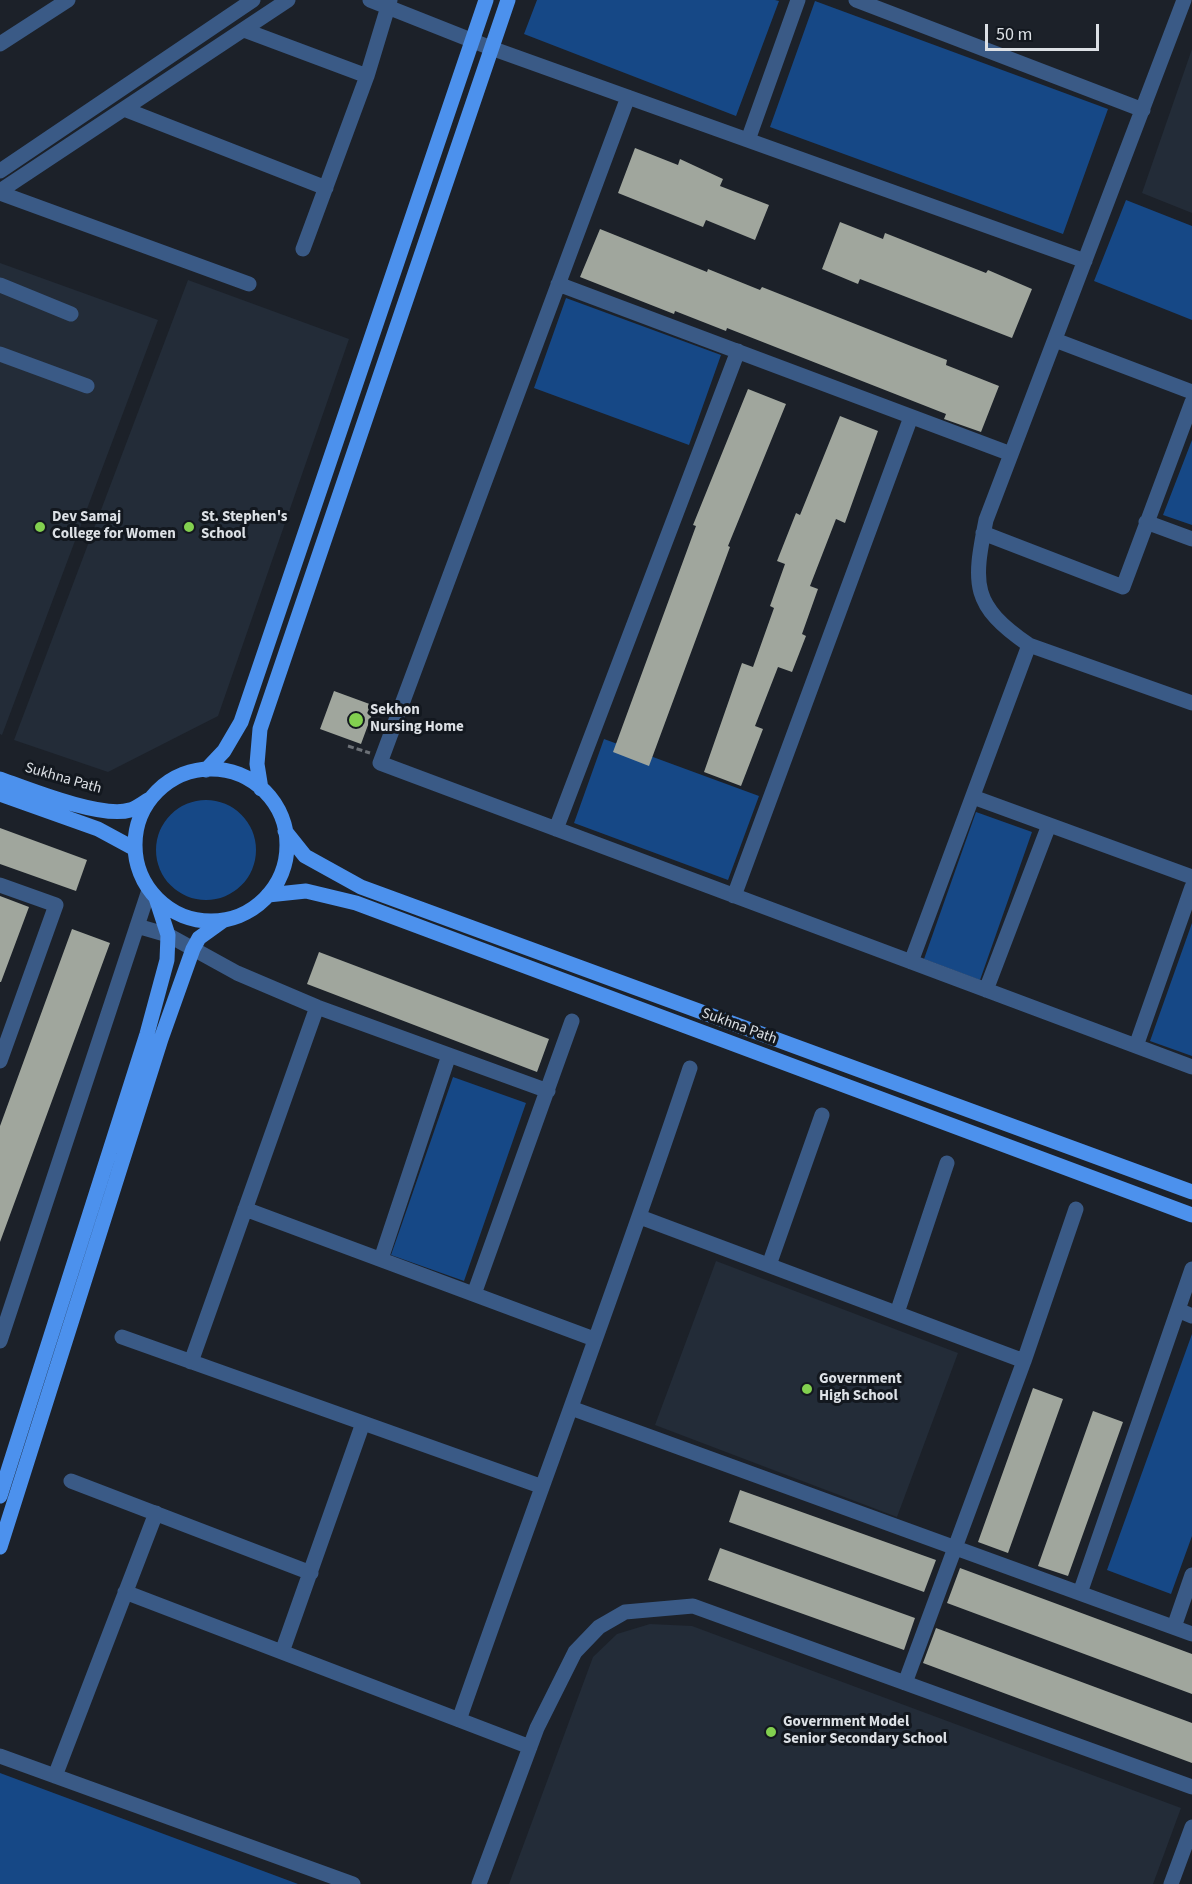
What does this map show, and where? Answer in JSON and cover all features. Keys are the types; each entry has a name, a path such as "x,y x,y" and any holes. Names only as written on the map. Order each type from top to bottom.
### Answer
{"main road":[{"path":"206,770 224,751 241,722 486,0"},
{"path":"261,789 257,764 260,729 508,0"},
{"path":"0,1496 147,1034 166,960 168,935 152,894 139,870 135,849 138,823 150,799 175,778 206,770 235,774 261,789 276,808 285,831 286,845 282,872 268,895 240,915 224,920 205,921 187,918 170,910 152,894"},
{"name":"Sukhna Path","path":"0,779 50,797 106,810 129,810 150,799"},
{"path":"0,794 98,829 135,849"},
{"name":"Sukhna Path","path":"285,831 306,856 361,887 1192,1192"},
{"name":"Sukhna Path","path":"268,895 306,891 356,903 1192,1215"},
{"path":"0,1547 161,1040 193,949 199,938 224,920"}],"street":[{"path":"0,44 68,0"},
{"path":"0,171 253,0"},
{"path":"370,0 389,3 492,48 1085,261"},
{"path":"748,140 798,0"},
{"path":"856,0 1143,110"},
{"path":"1184,0 1011,454 983,533 977,564 980,591 987,608 1006,630 1029,645 1192,703"},
{"path":"0,192 244,30 280,2"},
{"path":"303,249 367,76 389,3"},
{"path":"244,30 367,76"},
{"path":"628,97 381,764 1192,1067"},
{"path":"124,109 326,188"},
{"path":"0,192 249,284"},
{"path":"558,284 1011,454"},
{"path":"0,285 71,314"},
{"path":"1055,340 1192,392"},
{"path":"556,829 738,351"},
{"path":"0,354 87,386"},
{"path":"983,533 1123,586 1192,402"},
{"path":"734,896 911,417"},
{"path":"1146,522 1192,539"},
{"path":"911,962 1029,645"},
{"path":"973,797 1192,877"},
{"path":"986,990 1049,825"},
{"path":"0,885 56,905 0,1061"},
{"path":"1136,1046 1192,887"},
{"path":"1,1334 137,926 152,894"},
{"path":"137,926 168,935 237,973 317,1007 548,1091"},
{"path":"191,1362 317,1007"},
{"path":"474,1294 572,1021"},
{"path":"381,1260 449,1055"},
{"path":"459,1720 540,1486 571,1408 594,1339 640,1217 690,1068"},
{"path":"769,1265 822,1115"},
{"path":"897,1313 947,1163"},
{"path":"245,1209 594,1339"},
{"path":"905,1683 1024,1361 1076,1209"},
{"path":"640,1217 1024,1361"},
{"path":"1080,1593 1185,1313 1192,1269"},
{"path":"122,1337 540,1486"},
{"path":"571,1408 1192,1634"},
{"path":"282,1653 363,1423"},
{"path":"71,1481 312,1573"},
{"path":"55,1776 156,1514"},
{"path":"1174,1627 1192,1575"},
{"path":"125,1593 530,1747"},
{"path":"479,1884 530,1747 575,1652 599,1627 625,1612 693,1606 1192,1787"},
{"path":"0,1756 353,1884"},
{"path":"1171,1884 1192,1827"}],"path":[{"path":"348,746 383,757"}],"shaded area":[{"path":"537,0 779,1 736,116 524,34"},
{"path":"815,1 1108,109 1063,234 770,127"},
{"path":"1192,49 1192,213 1142,193"},
{"path":"1126,200 1192,226 1192,320 1094,281"},
{"name":"Dev Samaj College for Women","path":"0,263 158,320 2,735 0,734"},
{"name":"St. Stephen's School","path":"188,280 349,339 218,716 108,772 14,740"},
{"path":"566,298 721,355 689,445 534,388"},
{"path":"1192,440 1192,525 1163,515"},
{"path":"604,739 759,796 728,880 574,823"},
{"path":"206,800 234,808 248,822 256,850 248,878 234,892 206,900 178,892 164,878 156,850 164,822 178,808"},
{"path":"976,812 1032,832 980,980 924,959"},
{"path":"1192,923 1192,1056 1150,1041"},
{"path":"453,1077 526,1103 464,1281 391,1255"},
{"name":"Government High School","path":"716,1261 958,1353 897,1517 655,1425"},
{"path":"1192,1334 1192,1536 1171,1594 1107,1570"},
{"name":"Government Model Senior Secondary School","path":"650,1624 692,1626 1181,1808 1153,1884 509,1884 593,1657 617,1634"},
{"path":"0,1773 298,1884 0,1884"}],"building":[{"path":"635,148 678,165 680,159 723,179 720,186 769,205 755,240 706,220 703,227 618,193"},
{"path":"840,222 883,239 885,233 986,273 988,270 1032,289 1012,338 860,279 858,284 822,269"},
{"path":"600,229 707,272 708,269 760,290 762,287 947,360 946,365 999,386 981,432 944,419 946,414 727,328 726,331 675,311 674,314 580,277"},
{"path":"748,389 786,404 728,546 730,547 649,766 613,752 696,526 693,525"},
{"path":"840,416 878,431 845,523 836,519 810,586 818,589 802,634 806,636 792,672 778,667 755,726 763,729 741,786 704,772 742,663 753,667 774,608 770,606 785,564 777,561 796,513 800,515"},
{"path":"334,691 375,706 361,744 320,729"},
{"path":"0,828 87,860 76,891 0,864"},
{"path":"0,896 29,907 1,982 0,982"},
{"path":"72,929 110,943 0,1242 0,1126"},
{"path":"319,952 549,1039 537,1072 307,984"},
{"path":"1033,1388 1063,1399 1008,1553 978,1542"},
{"path":"1093,1411 1123,1422 1068,1576 1038,1566"},
{"path":"740,1490 936,1560 924,1592 729,1522"},
{"path":"720,1548 915,1618 904,1650 708,1580"},
{"path":"960,1568 1192,1654 1192,1694 947,1603"},
{"path":"936,1628 1192,1723 1192,1763 923,1663"}],"place":[{"name":"Dev Samaj College for Women","path":"40,527"},
{"name":"St. Stephen's School","path":"189,527"},
{"name":"Sekhon Nursing Home","path":"356,720"},
{"name":"Government High School","path":"807,1389"},
{"name":"Government Model Senior Secondary School","path":"771,1732"}]}
